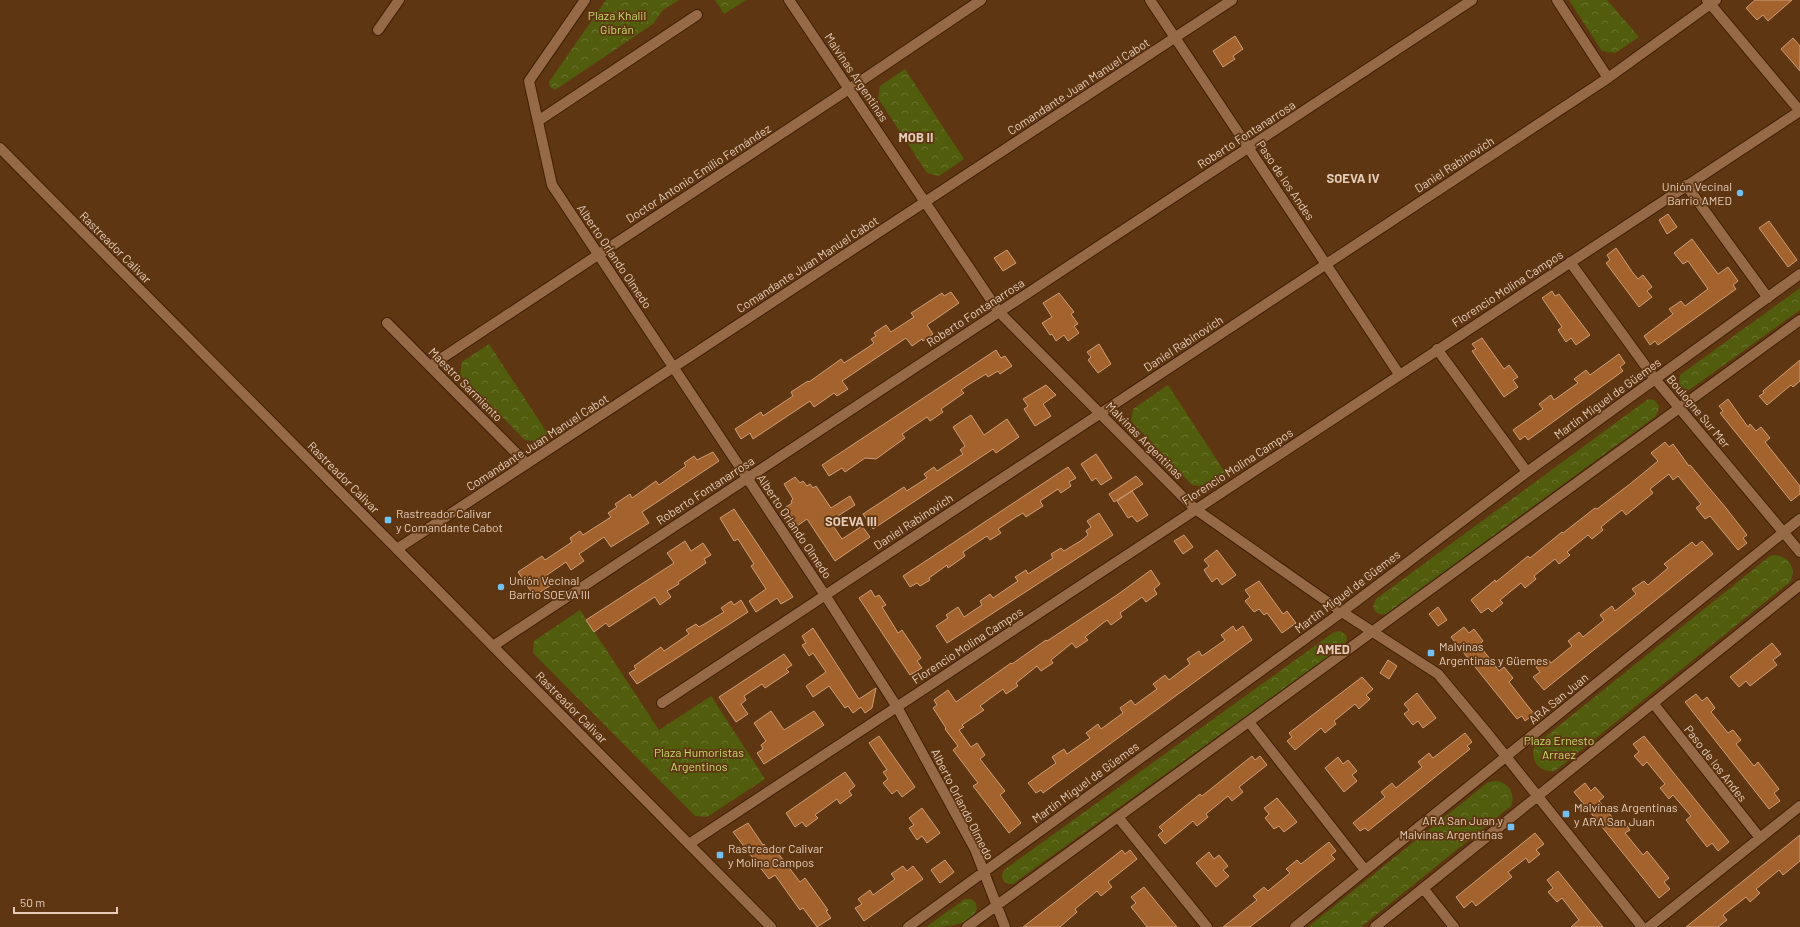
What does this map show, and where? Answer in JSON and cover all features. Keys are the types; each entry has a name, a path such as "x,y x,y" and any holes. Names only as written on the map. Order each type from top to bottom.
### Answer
{"street":[{"path":"378,30 398,0"},
{"name":"Alberto Orlando Olmedo","path":"584,0 529,81 552,185 825,595 897,707 975,849 1005,927"},
{"name":"Malvinas Argentinas","path":"782,0 796,9"},
{"name":"Malvinas Argentinas","path":"790,0 999,312 1195,510 1342,612 1438,674 1506,756 1642,927"},
{"name":"Doctor Antonio Emilio Fernández","path":"430,366 850,89 981,0"},
{"name":"Paso de los Andes","path":"1150,0 1400,374"},
{"name":"Comandante Juan Manuel Cabot","path":"398,550 1232,0"},
{"name":"Roberto Fontanarrosa","path":"493,646 1472,0"},
{"path":"1557,0 1608,78"},
{"path":"1711,1 1800,111"},
{"name":"Daniel Rabinovich","path":"662,703 1608,78 1711,1"},
{"path":"538,121 697,15"},
{"name":"Florencio Molina Campos","path":"689,844 1437,349 1800,111"},
{"name":"Rastreador Calivar","path":"0,148 771,927"},
{"path":"1686,185 1768,298"},
{"name":"Boulogne Sur Mer","path":"1570,262 1655,379 1800,552"},
{"name":"Martín Miguel de Güemes","path":"908,927 1342,612 1527,472 1800,274"},
{"path":"967,927 1800,320"},
{"name":"Maestro Sarmiento","path":"387,323 527,464"},
{"path":"1437,349 1527,472"},
{"name":"ARA San Juan","path":"1295,927 1800,519"},
{"path":"1375,927 1800,585"},
{"name":"Paso de los Andes","path":"1653,704 1760,838"},
{"path":"1249,722 1365,870"},
{"path":"1649,927 1800,806"},
{"path":"1118,817 1207,927"},
{"path":"1423,888 1454,927"}],"green space":[{"name":"Plaza Khalil Gibrán","path":"606,0 679,0 663,10 653,24 555,90 550,87 549,82"},
{"path":"715,0 746,0 724,14"},
{"path":"1569,0 1607,0 1639,37 1615,53 1602,51"},
{"path":"905,69 964,159 939,176 927,173 878,98 880,86"},
{"path":"1800,288 1800,310 1689,390 1681,387 1679,383 1680,375"},
{"path":"489,344 548,434 537,441 525,440 460,375 462,362"},
{"path":"1168,385 1226,474 1206,487 1192,485 1131,421 1133,409"},
{"path":"1648,399 1654,400 1659,406 1655,417 1386,614 1379,614 1374,610 1373,606 1376,599"},
{"name":"Plaza Ernesto Arraez","path":"1775,555 1785,558 1791,564 1793,573 1790,582 1555,771 1540,768 1533,756 1535,745 1770,556"},
{"name":"Plaza Humoristas Argentinos","path":"580,610 659,730 711,696 765,779 707,817 695,816 533,653 534,641"},
{"path":"1340,631 1346,635 1347,640 1344,645 1013,884 1007,883 1003,880 1002,876 1004,870 1334,632"},
{"path":"1494,781 1507,785 1510,789 1512,792 1511,806 1361,927 1308,927 1487,783"},
{"path":"965,899 971,899 976,903 977,909 968,919 955,925 926,927"}],"building":[{"path":"1755,0 1792,0 1768,21 1763,15 1757,20 1746,8"},
{"path":"1235,36 1243,49 1233,56 1235,59 1223,67 1213,51"},
{"path":"1793,38 1800,46 1800,71 1781,49"},
{"path":"1668,214 1677,227 1667,234 1659,220"},
{"path":"1769,221 1797,260 1788,267 1759,228"},
{"path":"1692,239 1718,274 1728,267 1738,281 1733,285 1736,289 1658,345 1655,341 1650,345 1644,336 1673,314 1669,309 1681,301 1685,306 1708,289 1688,261 1683,264 1674,253"},
{"path":"1616,248 1638,279 1643,275 1652,287 1647,291 1652,297 1639,307 1606,263 1610,260 1607,255"},
{"path":"1007,250 1016,263 1003,271 994,258"},
{"path":"1552,291 1555,296 1559,294 1590,335 1576,345 1571,338 1566,342 1558,330 1562,327 1542,298"},
{"path":"951,292 959,303 927,325 933,334 923,341 922,339 912,346 906,338 842,381 848,389 837,396 834,393 814,407 810,401 753,439 750,433 741,439 735,429 761,412 763,416 793,396 791,392 808,381 809,382 841,359 844,363 867,348 874,343 871,339 876,336 874,333 886,325 891,332 914,317 911,313 942,293 944,296"},
{"path":"1059,293 1074,312 1071,314 1078,324 1074,326 1079,333 1068,341 1064,335 1056,341 1042,323 1052,317 1043,303"},
{"path":"1482,338 1504,369 1509,365 1518,377 1513,380 1518,387 1504,397 1472,351 1476,349 1472,344"},
{"path":"1099,344 1111,364 1098,373 1088,360 1091,357 1087,352"},
{"path":"996,350 1001,358 1005,356 1012,366 1000,374 998,371 988,377 986,374 968,385 961,390 964,393 941,409 943,412 930,421 927,417 902,434 905,438 876,459 865,458 845,472 842,468 829,476 822,465"},
{"path":"1619,354 1625,363 1620,367 1623,371 1528,440 1525,436 1520,440 1513,430 1543,409 1539,404 1551,395 1554,400 1578,383 1574,379 1586,370 1590,375"},
{"path":"1800,360 1800,381 1793,387 1791,385 1767,405 1759,396"},
{"path":"1046,385 1056,395 1043,404 1051,416 1035,426 1024,409 1028,406 1023,399"},
{"path":"1728,399 1748,427 1750,424 1756,431 1761,427 1770,438 1765,442 1800,486 1800,494 1791,501 1720,413 1723,411 1719,406"},
{"path":"971,415 984,435 1007,419 1019,437 996,453 993,449 873,529 863,514 904,487 907,491 927,478 924,474 934,467 937,471 963,454 960,450 965,446 953,427"},
{"path":"1665,442 1669,447 1673,444 1689,466 1690,465 1726,508 1747,535 1743,538 1747,543 1738,550 1710,516 1705,519 1696,508 1701,504 1678,476 1673,480 1669,474 1650,489 1653,493 1626,515 1622,510 1601,527 1603,530 1592,539 1588,535 1567,552 1570,555 1559,564 1555,559 1534,576 1536,579 1525,588 1521,583 1500,600 1503,603 1492,612 1488,608 1481,613 1471,600 1495,580 1496,582 1528,556 1530,558 1562,532 1563,533 1595,508 1597,509 1630,484 1658,461 1651,453"},
{"path":"713,452 719,461 642,512 649,523 611,547 604,537 579,554 584,561 571,570 566,562 547,575 553,584 534,596 518,572 542,556 545,560 572,542 570,538 580,531 583,535 611,517 608,513 617,507 615,504 630,494 632,498 656,481 659,485 686,466 684,463 694,456 697,460"},
{"path":"1096,454 1112,478 1101,485 1096,478 1092,481 1081,464"},
{"path":"1068,467 1076,478 1069,482 1071,486 1061,493 1058,489 1040,501 1043,506 1026,517 1023,513 1016,517 998,529 1001,533 990,540 987,536 963,552 965,556 948,568 947,565 929,578 930,580 920,586 917,583 910,587 903,576"},
{"path":"1136,476 1143,484 1114,502 1109,494"},
{"path":"795,477 800,483 803,481 807,486 810,484 813,488 816,486 831,508 850,496 855,505 830,521 842,539 862,526 870,537 835,561 807,519 797,526 786,507 792,503 791,501 793,499 784,484"},
{"path":"1132,491 1148,515 1137,522 1132,516 1128,518 1117,501"},
{"path":"734,509 793,597 781,604 777,598 756,612 749,601 766,589 751,566 754,564 738,539 734,541 720,518"},
{"path":"1099,513 1113,535 947,643 936,626 948,618 946,615 958,607 964,617 982,605 980,601 990,594 993,598 1018,581 1015,577 1026,570 1028,574 1053,558 1051,554 1061,548 1064,551 1082,540 1088,535 1086,531 1091,527 1087,521"},
{"path":"1184,535 1193,547 1183,554 1174,541"},
{"path":"685,541 691,551 703,543 711,555 704,559 706,563 678,582 679,584 667,591 671,597 660,605 655,597 609,627 606,623 594,632 586,620 674,563 667,553"},
{"path":"1702,541 1713,554 1544,690 1533,677 1540,672 1536,667 1547,658 1551,663 1572,646 1568,641 1579,632 1583,637 1604,620 1600,615 1612,606 1615,611 1636,594 1632,589 1644,581 1648,585 1668,568 1664,564 1692,542 1696,546"},
{"path":"1217,550 1236,575 1222,585 1217,578 1212,582 1204,570 1209,566 1204,560"},
{"path":"1151,570 1160,584 1154,589 1157,594 1146,602 1142,597 1120,613 1122,617 1111,625 1107,620 1085,637 1088,640 1076,648 1072,643 1051,660 1053,663 1041,671 1037,666 1016,683 1018,686 1006,694 1003,689 980,706 984,710 962,725 964,727 959,730 971,747 977,743 985,755 980,759 1005,791 1000,795 1021,823 1009,833 973,786 978,783 953,750 958,746 945,729 946,728 933,708 937,705 934,700 948,690 956,702 1011,663 1012,664 1046,640 1047,641 1117,595"},
{"path":"1259,581 1283,614 1287,611 1296,623 1282,633 1267,613 1264,615 1259,609 1254,612 1245,601 1250,597 1245,590"},
{"path":"871,590 875,597 879,595 886,605 882,607 898,633 902,630 921,658 917,661 922,668 910,675 859,598"},
{"path":"741,600 748,612 637,684 629,673 636,669 634,666 661,647 664,651 689,634 686,630 696,624 699,627 724,612 721,608 731,601 734,605"},
{"path":"1438,607 1447,620 1438,626 1429,614"},
{"path":"1233,626 1236,631 1243,626 1252,640 1043,793 1041,790 1036,793 1028,783 1056,763 1052,757 1064,749 1067,754 1090,738 1086,733 1098,724 1101,729 1123,713 1120,708 1131,700 1135,705 1157,689 1153,684 1165,675 1169,680 1190,664 1187,659 1199,651 1202,656 1225,640 1221,635"},
{"path":"1464,627 1469,633 1474,629 1483,641 1479,645 1499,671 1504,667 1513,678 1509,682 1534,714 1525,721 1522,716 1517,719 1451,637"},
{"path":"813,628 859,699 876,688 872,708 865,713 861,707 853,713 848,706 845,708 829,686 813,697 806,686 826,672 813,653 809,656 802,645 806,643 802,636"},
{"path":"1772,643 1781,654 1773,660 1777,665 1750,686 1746,681 1739,687 1730,677"},
{"path":"784,654 792,665 786,669 789,672 765,688 762,684 744,696 746,700 741,704 748,714 736,722 719,697"},
{"path":"1388,660 1397,666 1389,679 1380,673"},
{"path":"1362,677 1373,689 1366,695 1370,699 1359,709 1355,704 1334,721 1336,724 1325,733 1321,728 1295,750 1287,741 1292,737 1289,733"},
{"path":"1417,693 1436,718 1423,728 1418,721 1413,725 1404,714 1409,710 1404,704"},
{"path":"1696,694 1702,701 1707,697 1715,708 1711,712 1728,733 1733,730 1741,740 1736,744 1754,766 1758,762 1779,789 1774,793 1780,801 1769,809 1685,702"},
{"path":"771,711 784,730 814,711 824,725 764,764 757,753 763,749 761,745 766,741 754,723"},
{"path":"1465,733 1472,742 1467,746 1470,749 1368,831 1365,828 1360,831 1353,823 1385,797 1381,792 1392,783 1396,788 1422,767 1418,762 1429,753 1433,758"},
{"path":"879,736 915,787 902,797 897,790 892,794 883,783 888,779 883,772 887,770 869,743"},
{"path":"1644,736 1729,842 1718,851 1712,843 1707,847 1686,820 1691,816 1673,795 1669,799 1660,788 1665,784 1647,762 1643,766 1634,756 1639,752 1633,744"},
{"path":"1252,756 1255,760 1260,756 1267,765 1239,787 1243,792 1232,801 1228,796 1206,814 1208,817 1197,826 1193,821 1165,844 1158,835 1163,831 1159,827 1200,794 1202,796"},
{"path":"1338,757 1343,764 1348,760 1357,771 1352,775 1357,781 1344,792 1325,768"},
{"path":"845,772 855,786 849,791 852,795 840,804 837,799 815,815 818,818 806,827 802,822 795,827 786,813"},
{"path":"1585,783 1591,791 1595,787 1604,797 1599,801 1617,823 1622,819 1630,830 1625,833 1643,855 1647,851 1669,878 1664,882 1670,889 1659,898 1574,792"},
{"path":"1277,798 1297,822 1284,832 1279,826 1274,829 1265,818 1269,814 1264,808"},
{"path":"922,808 940,833 927,843 922,836 917,840 909,828 914,825 909,818"},
{"path":"748,823 763,845 764,844 769,851 774,848 800,882 805,878 828,910 826,911 831,918 817,927 803,908 800,910 775,875 769,879 733,832"},
{"path":"1535,833 1544,844 1536,850 1540,854 1529,863 1526,858 1508,872 1512,877 1476,906 1472,901 1464,908 1456,897"},
{"path":"1800,835 1800,861 1783,875 1779,870 1756,889 1760,893 1750,902 1746,897 1723,915 1727,920 1718,927 1686,927"},
{"path":"1329,842 1336,851 1331,855 1335,859 1269,912 1250,927 1223,927 1257,900 1253,896 1264,887 1268,891 1290,873 1286,869 1297,860 1301,864"},
{"path":"1122,850 1125,854 1130,850 1137,859 1108,882 1112,887 1101,896 1097,891 1075,909 1077,912 1060,927 1023,927"},
{"path":"1209,852 1214,859 1219,855 1228,866 1223,870 1229,876 1216,887 1196,863"},
{"path":"945,860 954,872 940,883 931,870"},
{"path":"903,866 907,871 913,866 923,879 864,921 855,908 862,904 858,899 870,890 873,895 895,879 891,874"},
{"path":"1558,871 1603,927 1571,927 1579,920 1562,898 1557,902 1548,892 1553,888 1547,880"},
{"path":"1144,887 1177,927 1147,927 1131,907 1136,903 1131,897"}],"place":[{"name":"Unión Vecinal Barrio AMED","path":"1740,193"},
{"name":"Rastreador Calivar y Comandante Cabot","path":"388,520"},
{"name":"Unión Vecinal Barrio SOEVA III","path":"501,587"},
{"name":"Malvinas Argentinas y Güemes","path":"1431,653"},
{"name":"Malvinas Argentinas y ARA San Juan","path":"1566,814"},
{"name":"ARA San Juan y Malvinas Argentinas","path":"1511,827"},
{"name":"Rastreador Calivar y Molina Campos","path":"720,855"}],"district":[{"name":"MOB II","path":"916,137"},
{"name":"SOEVA IV","path":"1353,178"},
{"name":"SOEVA III","path":"851,521"},
{"name":"AMED","path":"1333,649"}]}
